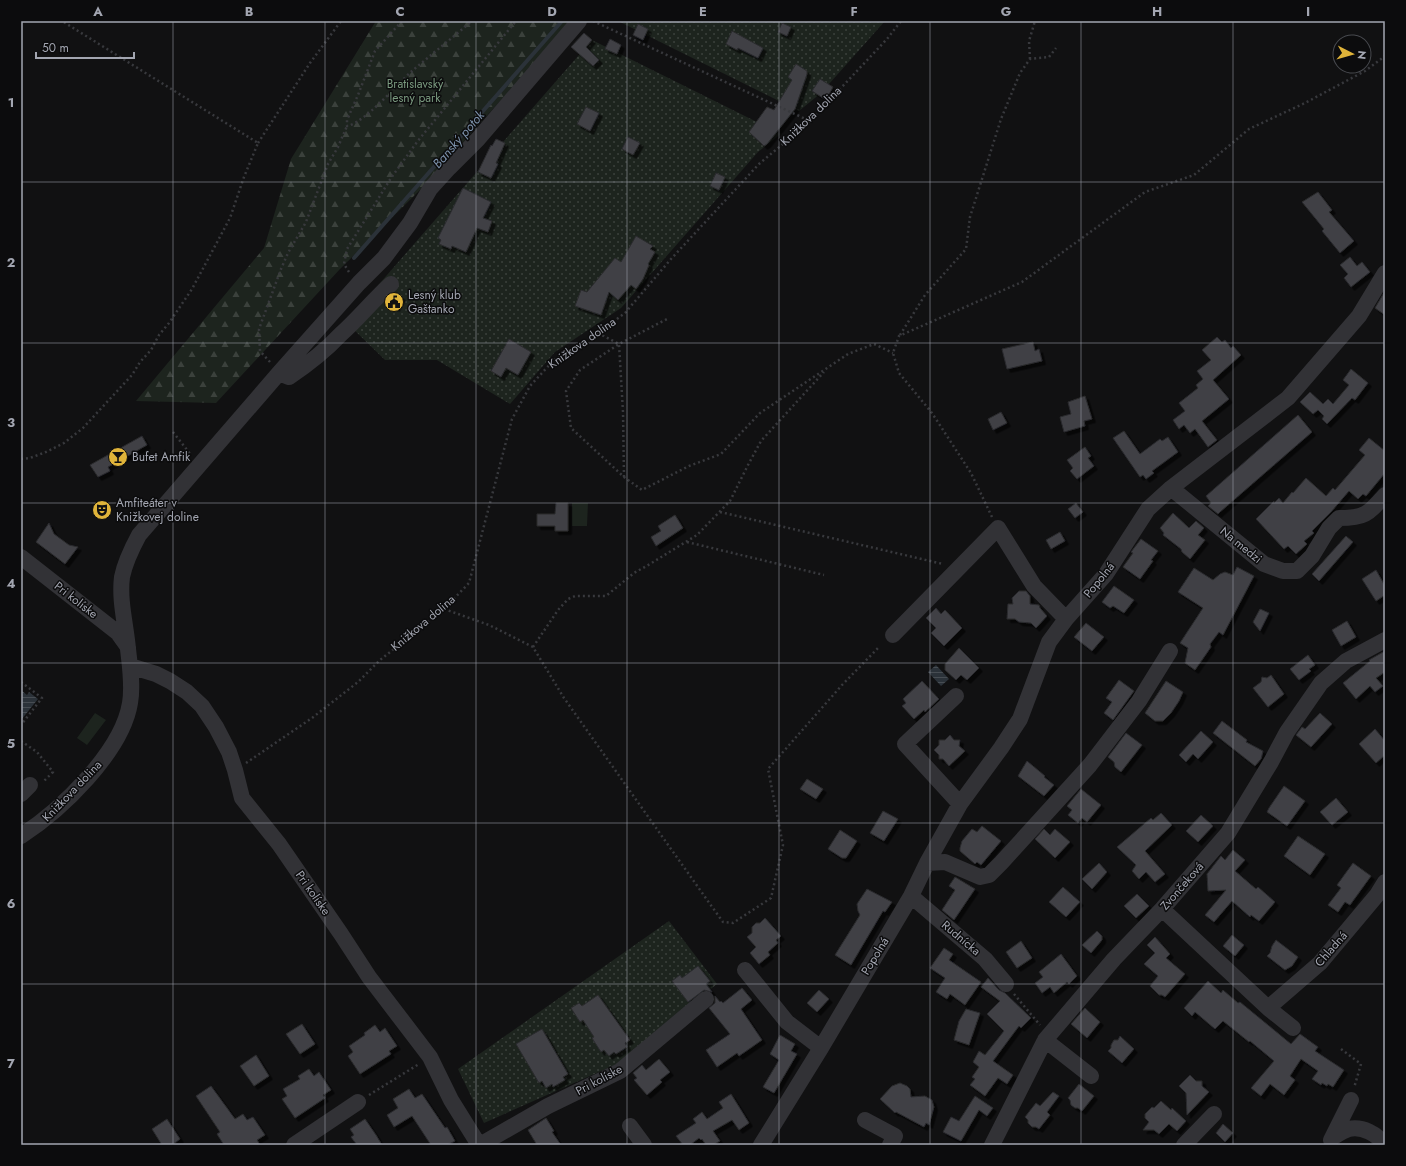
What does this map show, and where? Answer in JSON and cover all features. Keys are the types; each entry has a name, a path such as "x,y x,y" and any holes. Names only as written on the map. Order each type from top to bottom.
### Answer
{"street":[{"name":"Knižkova dolina","path":"21,836 38,825 86,780 108,753 124,724 130,704 131,684 122,602 122,577 130,552 139,535 279,373 359,283 384,258 396,243 430,189 478,139 579,21"},
{"name":"Popolná","path":"761,1145 821,1048 911,896 927,863 960,804 1001,748 1020,719 1049,642 1066,619 1106,574 1148,509 1171,488 1288,398 1359,316 1385,273"},
{"path":"279,373 289,377 298,371 341,335 377,296 391,284"},
{"name":"Na medzi","path":"1171,488 1264,564 1282,571 1297,571 1312,556 1329,528 1339,518 1355,518 1370,511 1385,495"},
{"path":"893,635 958,567 998,528 1034,586 1066,619"},
{"name":"Pri kolíske","path":"21,557 118,633 128,647"},
{"name":"Zvončeková","path":"992,1145 1044,1034 1162,909 1228,833 1271,762 1287,732 1322,683 1346,661 1385,640"},
{"path":"927,863 945,862 980,877 989,875 1090,765 1139,701 1170,651"},
{"name":"Pri kolíske","path":"130,666 156,674 187,692 202,706 216,727 225,746 235,770 242,798 279,844 369,977 430,1057 451,1100 480,1145 548,1106 620,1071 706,999"},
{"path":"956,696 905,744 960,804"},
{"name":"Chladná","path":"1268,1008 1320,963 1377,895 1385,882"},
{"name":"Rudnícka","path":"911,896 985,959 1006,984"},
{"path":"1162,909 1268,1008 1293,1028"},
{"path":"745,970 788,1022 821,1048"},
{"path":"1044,1034 1091,1076"},
{"path":"1331,1142 1350,1100"},
{"path":"294,1145 358,1102"},
{"path":"1184,1145 1214,1114"},
{"path":"865,1120 895,1136 890,1145"},
{"path":"630,1126 644,1145"},
{"path":"1331,1142 1349,1129 1359,1129 1368,1131 1377,1136 1384,1145"}],"path":[{"path":"62,21 258,143"},
{"path":"21,459 30,458 64,443 83,428 132,375 140,362 151,350 159,335 169,323 192,288 230,218 244,177 258,143 310,63 341,21"},
{"path":"279,373 260,351 260,329 284,264 306,222 328,164 338,147 347,126 347,120 375,51 402,21"},
{"path":"347,126 352,125 375,108 411,72 472,21"},
{"path":"359,283 344,264 347,249 391,178 417,142 516,21"},
{"path":"593,21 810,121"},
{"name":"Knižkova dolina","path":"235,770 312,718 358,682 380,660 444,609 469,583 512,419 530,386 554,360 598,333 625,313 671,259 758,164 810,121 887,39 901,21"},
{"path":"998,528 971,473 932,413 900,373 893,353 900,336 925,295 966,249 970,217 1001,119 1020,73 1030,59 1029,41 1035,21"},
{"path":"1030,59 1049,57 1056,48"},
{"path":"900,336 1022,282 1145,192 1194,175 1249,129 1305,103 1365,71 1385,56"},
{"path":"667,320 619,344 580,370 566,391 571,428 624,478 642,490 689,466 721,454 760,413 848,354 874,344 893,353"},
{"path":"598,333 619,344"},
{"path":"619,344 623,412 624,478"},
{"path":"532,647 558,610 568,599 575,596 606,596 634,573 697,535 730,501 761,441 827,368"},
{"path":"173,432 194,458"},
{"path":"719,512 958,567"},
{"path":"686,542 824,575"},
{"path":"444,609 489,626 532,647 564,698 723,922 733,923 771,898 783,845 768,769 842,685 879,647"},
{"path":"21,682 42,698 21,724"},
{"path":"21,741 37,752 53,772 31,788"},
{"path":"1006,984 1044,1034"},
{"path":"1341,1049 1361,1064 1350,1100"},
{"path":"358,1102 430,1057"}],"green space":[{"name":"Bratislavský lesný park","path":"376,21 572,21 420,190 340,269 216,403 136,401 264,248 291,159"},
{"path":"618,21 885,21 821,93 799,111"},
{"path":"592,40 781,134 758,152 621,308 555,352 510,404 437,360 385,360 346,322"},
{"path":"572,503 588,503 587,526 572,526"},
{"path":"95,713 106,720 87,745 77,738"},
{"path":"669,921 717,984 617,1064 484,1123 458,1069"}],"shaded area":[{"path":"936,665 949,679 941,686 928,672"},
{"path":"21,690 27,695 29,692 38,699 21,720"}],"building":[{"path":"782,23 791,27 787,36 778,32"},
{"path":"638,24 648,29 643,40 633,35"},
{"path":"732,31 763,48 758,58 726,44"},
{"path":"584,33 592,40 586,47 599,60 593,66 571,47"},
{"path":"610,39 621,45 617,54 605,49"},
{"path":"796,64 807,71 807,74 795,109 764,146 749,132 767,107 774,110 792,80 788,77"},
{"path":"820,79 833,87 826,100 812,91"},
{"path":"586,107 599,113 590,131 577,124"},
{"path":"628,137 640,143 633,155 622,149"},
{"path":"496,139 505,143 496,163 498,164 491,178 478,172 491,145 492,146"},
{"path":"716,173 725,177 719,190 710,186"},
{"path":"463,188 491,202 483,218 492,221 488,232 477,228 466,252 452,246 451,249 439,244 441,240 438,238"},
{"path":"1318,192 1332,210 1329,212 1354,241 1340,253 1322,231 1324,229 1302,202"},
{"path":"636,236 653,246 650,249 655,252 648,264 649,265 643,279 636,289 631,285 618,300 609,292 601,315 575,306 581,290 587,292 615,258 621,262"},
{"path":"1350,257 1357,266 1362,262 1370,272 1351,287 1344,278 1348,274 1340,265"},
{"path":"1385,291 1385,315 1375,308"},
{"path":"395,293 402,297 396,308 387,303"},
{"path":"1217,337 1222,342 1225,340 1231,348 1233,346 1241,355 1213,380 1229,399 1202,421 1217,440 1208,447 1195,429 1190,433 1184,425 1179,429 1173,420 1185,411 1179,403 1198,388 1196,385 1203,379 1197,371 1211,360 1202,350"},
{"path":"509,339 531,352 518,375 506,368 501,377 491,371"},
{"path":"1033,342 1035,351 1039,349 1042,361 1007,369 1002,349"},
{"path":"1351,369 1368,383 1355,400 1352,398 1327,424 1322,419 1324,416 1318,410 1313,414 1300,402 1310,392 1323,404 1328,399 1333,404 1349,385 1343,380"},
{"path":"1085,396 1092,419 1084,421 1085,426 1064,432 1060,417 1071,414 1068,402"},
{"path":"1001,412 1007,423 993,430 988,419"},
{"path":"1298,415 1312,432 1218,514 1208,506 1211,503 1206,496"},
{"path":"1124,431 1140,454 1160,439 1162,441 1168,437 1178,452 1152,471 1154,473 1146,479 1143,475 1140,477 1113,438"},
{"path":"142,436 147,445 108,467 110,471 98,477 90,465"},
{"path":"1369,438 1385,451 1385,473 1366,496 1363,494 1358,499 1349,491 1312,531 1314,533 1304,541 1307,544 1296,554 1288,546 1284,549 1256,519 1279,498 1283,503 1306,478 1326,496 1333,488 1335,490 1365,455 1359,450"},
{"path":"1085,447 1091,456 1088,458 1094,466 1077,479 1070,471 1073,468 1067,460"},
{"path":"556,503 568,503 568,531 555,531 555,526 537,526 537,514 555,514"},
{"path":"1076,503 1083,512 1075,518 1068,509"},
{"path":"1173,513 1189,528 1196,521 1204,528 1198,535 1205,540 1190,559 1182,552 1181,549 1163,535 1164,533 1160,528"},
{"path":"675,515 683,528 656,546 651,537 661,531 658,526"},
{"path":"49,523 54,534 69,545 78,547 65,564 36,542"},
{"path":"1060,532 1065,541 1051,549 1046,540"},
{"path":"1346,536 1353,542 1319,581 1312,574"},
{"path":"1141,539 1158,551 1151,560 1153,561 1140,579 1123,567 1133,553 1131,552"},
{"path":"1237,567 1254,576 1223,635 1219,632 1210,644 1211,647 1195,670 1185,663 1188,648 1180,643 1203,608 1178,592 1194,568 1213,580 1225,572 1233,575"},
{"path":"1376,570 1385,586 1385,595 1376,601 1362,579"},
{"path":"1114,586 1134,600 1124,613 1113,606 1110,608 1102,602"},
{"path":"1019,591 1026,591 1030,596 1030,604 1039,605 1047,616 1036,628 1031,623 1019,622 1015,619 1007,619 1008,604 1013,604 1012,598"},
{"path":"936,608 941,614 945,610 962,628 944,646 931,633 936,628 926,618"},
{"path":"1260,609 1269,613 1260,631 1253,622"},
{"path":"1347,621 1356,637 1341,646 1332,630"},
{"path":"1086,623 1104,637 1092,651 1074,637"},
{"path":"959,648 979,668 967,680 961,675 956,680 945,670 945,664"},
{"path":"1385,651 1385,672 1376,678 1383,686 1375,692 1370,686 1356,699 1343,683 1370,661 1369,660"},
{"path":"1308,655 1315,665 1309,669 1311,671 1299,680 1290,669"},
{"path":"1271,675 1284,694 1268,707 1253,688 1261,682 1262,677 1267,678"},
{"path":"1119,680 1134,691 1113,720 1104,713 1112,702 1106,698"},
{"path":"922,681 939,699 925,712 924,710 914,719 902,706 906,703 903,699"},
{"path":"1166,681 1183,692 1171,713 1163,721 1155,721 1145,713"},
{"path":"1320,713 1332,724 1311,747 1296,735 1302,727 1305,729"},
{"path":"1222,721 1247,740 1246,742 1263,751 1261,759 1255,766 1213,733"},
{"path":"1375,729 1385,741 1385,755 1376,763 1359,744"},
{"path":"1201,731 1213,742 1198,759 1193,754 1186,762 1179,755"},
{"path":"1126,733 1142,745 1121,772 1115,767 1114,762 1108,757"},
{"path":"950,735 954,740 960,740 959,746 965,751 949,766 943,759 939,759 939,755 934,750 939,745 939,740 945,740"},
{"path":"1027,761 1054,785 1044,796 1018,776"},
{"path":"807,779 823,789 816,799 800,789"},
{"path":"1284,786 1305,801 1287,826 1267,812"},
{"path":"1081,789 1101,805 1087,822 1082,818 1078,823 1068,815 1072,810 1067,806"},
{"path":"1336,798 1348,812 1332,825 1320,812"},
{"path":"883,811 898,819 884,841 870,833"},
{"path":"1161,813 1172,825 1145,851 1165,874 1155,882 1146,872 1139,879 1132,871 1136,865 1117,847 1151,818 1153,820"},
{"path":"1201,815 1213,826 1198,842 1186,831"},
{"path":"982,826 1001,841 981,865 977,862 975,864 960,851 960,848 962,841 972,829 977,832"},
{"path":"1044,829 1050,835 1055,829 1070,842 1055,858 1035,839"},
{"path":"840,830 857,841 846,858 842,858 828,849"},
{"path":"1298,836 1325,854 1310,875 1284,856"},
{"path":"1233,850 1245,860 1235,871 1256,889 1258,887 1275,902 1259,921 1251,915 1250,917 1232,901 1214,922 1205,915 1226,890 1208,891 1207,874 1221,856 1225,860"},
{"path":"1099,863 1107,872 1092,889 1082,879"},
{"path":"1353,863 1371,876 1350,905 1345,902 1338,912 1328,905 1341,888 1337,885"},
{"path":"955,877 975,889 954,920 942,910 955,890 949,886"},
{"path":"1063,887 1080,902 1066,917 1049,902"},
{"path":"867,889 892,902 885,912 883,911 851,965 835,955 860,915 857,904"},
{"path":"1137,894 1149,906 1136,918 1124,906"},
{"path":"765,918 781,936 776,940 778,943 768,952 770,955 759,964 750,953 756,947 747,937 752,933 752,927 756,923 760,923"},
{"path":"1097,931 1102,936 1102,940 1091,953 1082,945"},
{"path":"1232,935 1244,945 1235,956 1223,946"},
{"path":"1155,937 1170,954 1166,958 1185,974 1165,997 1159,995 1150,986 1158,976 1144,964 1155,953 1147,945"},
{"path":"1276,940 1298,957 1292,966 1285,970 1267,956"},
{"path":"1021,941 1032,958 1017,968 1006,952"},
{"path":"944,948 953,954 949,960 981,982 965,1005 950,994 947,999 936,992 945,978 930,968"},
{"path":"1061,954 1077,976 1069,984 1067,982 1054,993 1050,987 1042,993 1035,983 1043,977 1039,972"},
{"path":"698,966 710,981 706,984 712,992 704,990 688,1002 672,981 680,975 682,978"},
{"path":"988,978 999,990 1005,993 1031,1018 1021,1028 1019,1026 993,1061 1013,1075 1007,1084 998,1078 985,1096 970,1085 975,1079 972,1077 979,1067 973,1062 979,1051 985,1055 1004,1031 987,1014 1000,1001 981,987"},
{"path":"1208,981 1221,993 1223,990 1238,1003 1240,1002 1291,1044 1300,1034 1318,1047 1315,1051 1344,1070 1333,1087 1322,1083 1321,1085 1312,1079 1318,1071 1301,1059 1290,1076 1295,1080 1284,1095 1270,1084 1261,1096 1251,1088 1274,1061 1223,1021 1215,1029 1195,1012 1192,1016 1184,1008"},
{"path":"742,988 752,1000 741,1009 762,1040 739,1056 737,1053 717,1067 706,1050 730,1034 709,1008 715,1003 715,996 720,1002 721,1001 723,1003"},
{"path":"819,990 829,999 817,1012 807,1003"},
{"path":"598,995 630,1040 625,1043 627,1047 616,1054 614,1052 609,1056 604,1050 601,1052 592,1038 594,1037 583,1020 580,1022 571,1008 579,1003 582,1006"},
{"path":"1085,1008 1100,1022 1087,1038 1071,1024"},
{"path":"966,1009 980,1013 969,1045 954,1040 959,1021"},
{"path":"302,1024 315,1044 300,1054 286,1034"},
{"path":"375,1025 380,1032 385,1028 397,1046 389,1051 391,1054 360,1074 348,1056 353,1052 349,1046 365,1035 364,1033"},
{"path":"542,1029 568,1074 563,1077 565,1080 553,1087 552,1084 546,1088 542,1081 539,1083 516,1044"},
{"path":"780,1035 795,1044 791,1051 797,1054 774,1093 763,1087 779,1060 770,1054"},
{"path":"1120,1036 1134,1049 1122,1063 1108,1051 1114,1040 1118,1040"},
{"path":"256,1055 269,1076 254,1086 240,1066"},
{"path":"659,1059 670,1072 660,1080 662,1082 647,1095 634,1080 637,1078 633,1073 642,1065 646,1070"},
{"path":"309,1069 314,1076 319,1072 331,1090 323,1095 325,1098 295,1118 282,1099 287,1096 283,1089 300,1079 298,1076"},
{"path":"1190,1075 1196,1081 1202,1081 1202,1086 1209,1092 1187,1115 1186,1093 1179,1086"},
{"path":"900,1083 910,1089 911,1097 925,1096 932,1100 934,1107 929,1125 926,1123 924,1127 896,1112 895,1113 880,1099 892,1086"},
{"path":"1079,1084 1094,1096 1082,1111 1071,1105 1068,1098"},
{"path":"211,1086 235,1119 243,1114 247,1120 253,1117 265,1135 257,1140 260,1145 224,1145 217,1134 220,1132 196,1096"},
{"path":"409,1089 415,1098 422,1094 445,1128 447,1127 455,1141 447,1145 431,1145 412,1116 394,1127 387,1115 398,1108 393,1099"},
{"path":"1053,1092 1059,1096 1047,1112 1050,1115 1039,1129 1032,1127 1025,1117 1036,1103 1040,1106"},
{"path":"731,1094 749,1123 739,1130 732,1120 713,1131 720,1141 713,1145 706,1145 702,1139 701,1140 699,1138 690,1145 683,1145 676,1136 696,1123 693,1119 702,1112 707,1119 723,1108 719,1102"},
{"path":"975,1096 993,1108 987,1116 979,1110 961,1141 943,1132 951,1117 959,1121"},
{"path":"1161,1101 1171,1110 1172,1108 1186,1121 1177,1131 1169,1124 1159,1134 1154,1130 1143,1130 1149,1122 1145,1118 1145,1114"},
{"path":"546,1118 554,1131 552,1132 561,1145 537,1145 528,1130"},
{"path":"167,1119 180,1139 172,1145 162,1145 152,1129"},
{"path":"365,1119 382,1145 357,1145 351,1137 354,1135 350,1129"},
{"path":"1223,1124 1233,1133 1225,1142 1216,1133"}],"waterway":[{"name":"Banský potok","path":"354,258 562,21"}],"place":[{"name":"Lesný klub Gaštanko","path":"394,302"},
{"name":"Bufet Amfik","path":"118,457"},
{"name":"Amfiteáter v Knižkovej doline","path":"102,510"}]}
